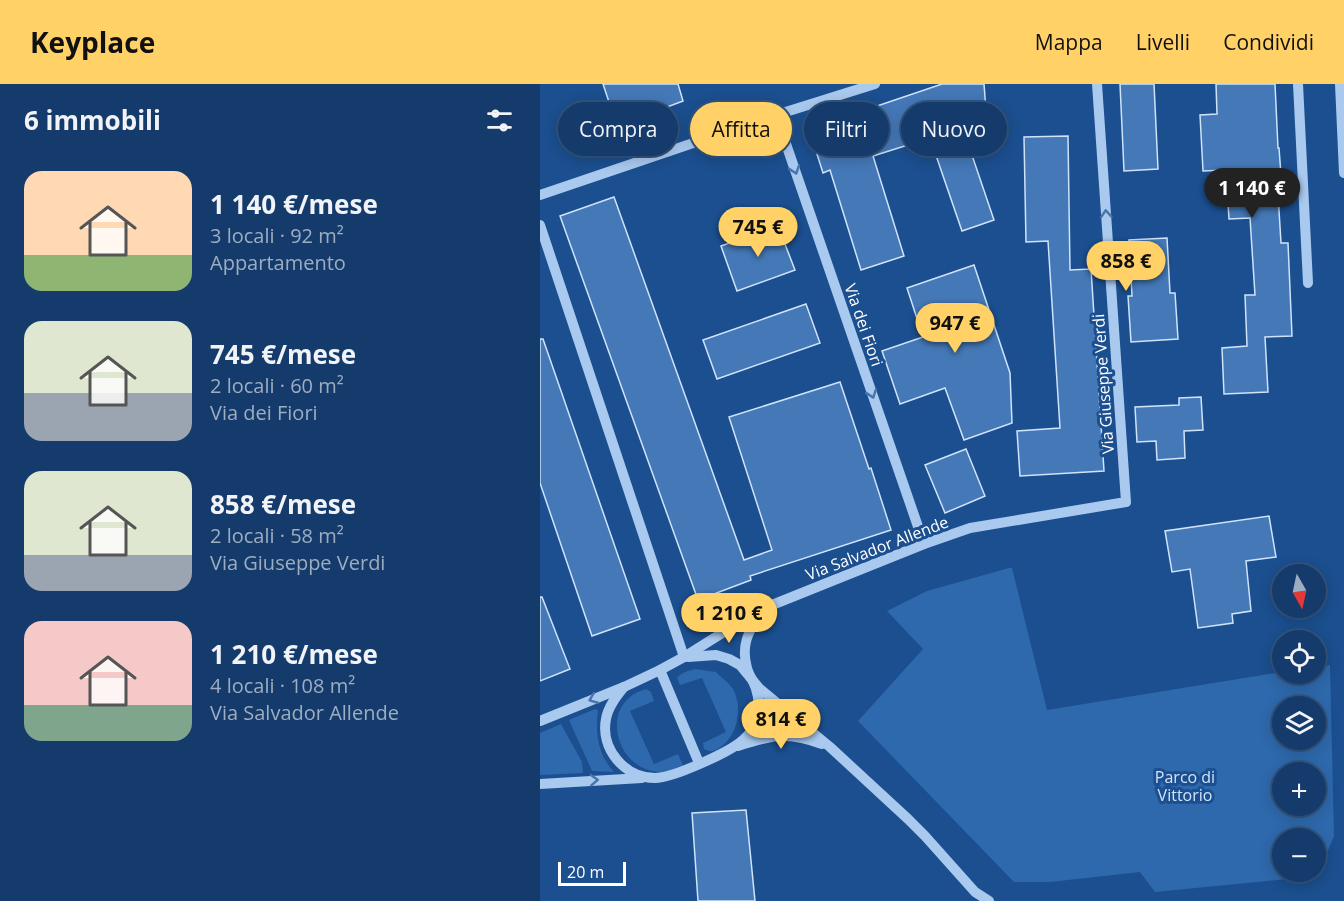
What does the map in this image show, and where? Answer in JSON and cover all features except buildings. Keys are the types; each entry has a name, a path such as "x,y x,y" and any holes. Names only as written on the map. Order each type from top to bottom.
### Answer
{"street":[{"path":"792,110 875,84"},
{"name":"Via Giuseppe Verdi","path":"1097,84 1126,502"},
{"path":"1298,84 1308,283"},
{"path":"1340,84 1344,173"},
{"path":"540,195 690,144"},
{"name":"Via dei Fiori","path":"790,156 924,544"},
{"path":"540,225 684,657 710,654 729,659 743,669 752,681 830,747 925,836 975,891 989,901"},
{"name":"Via Salvador Allende","path":"540,721 660,670 772,605 924,544 969,528 1126,502"},
{"path":"732,748 748,735 756,719 758,695 745,660 746,644 755,622 772,605"},
{"path":"660,670 699,763"},
{"path":"624,687 608,711 605,727 607,743 614,757 626,768 648,777"},
{"path":"540,784 663,777 732,748 766,737 788,735 813,740 830,747"}],"green space":[{"name":"Parco di Vittorio","path":"1012,568 1047,710 1272,674 1272,684 1326,684 1326,666 1330,665 1334,836 1326,855 1326,828 1272,828 1272,881 1155,892 1140,872 1050,882 1014,882 858,721 923,649 887,611 927,591"},
{"path":"695,669 716,672 733,689 738,704 737,720 732,735 720,748 713,751 704,749 703,743 726,732 702,678 680,685 677,678"},
{"path":"646,689 651,692 654,701 630,711 654,764 678,754 683,765 661,772 645,769 632,760 623,749 618,735 617,721 621,707 631,696"},
{"path":"595,709 598,710 597,727 601,751 614,772 592,771 569,720"},
{"path":"561,724 582,762 583,773 540,775 540,733"}]}
